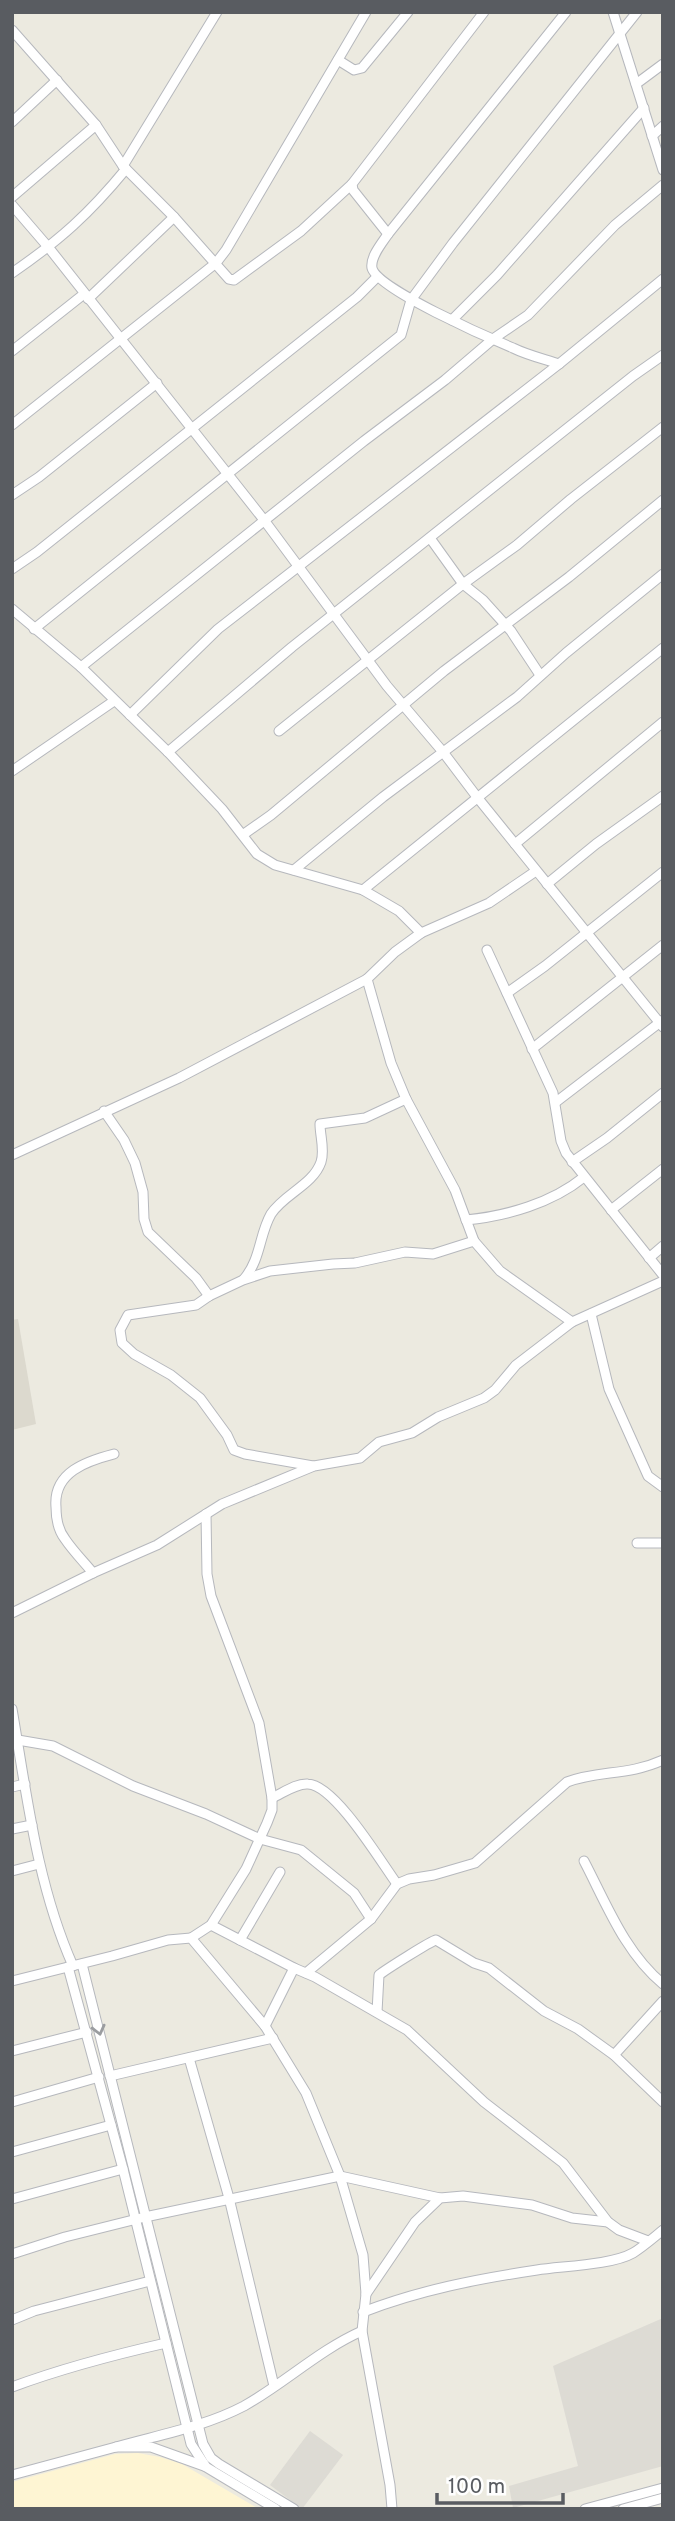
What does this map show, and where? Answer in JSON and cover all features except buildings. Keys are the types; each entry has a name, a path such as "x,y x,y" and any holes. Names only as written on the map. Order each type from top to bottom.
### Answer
{"street":[{"path":"12,273 49,248 84,218 125,168 217,12"},
{"path":"12,425 216,263 366,12"},
{"path":"338,60 354,70 362,68 408,12"},
{"path":"12,30 96,125 125,168 174,217 229,279 234,280 301,231 352,184 484,12"},
{"path":"559,363 515,349 411,300 377,277 372,268 373,259 388,234 566,12"},
{"path":"613,12 663,170"},
{"path":"34,629 401,335 411,300 453,243 637,12"},
{"path":"636,84 663,64"},
{"path":"12,122 57,80"},
{"path":"452,320 497,275 643,108"},
{"path":"12,197 96,125"},
{"path":"652,136 663,126"},
{"path":"352,184 353,190 388,234"},
{"path":"81,667 493,339 528,315 615,225 663,185"},
{"path":"12,205 157,383 404,706 662,1023 556,1102"},
{"path":"12,351 86,296 174,217"},
{"path":"12,569 357,297 377,277"},
{"path":"130,715 218,629 663,279"},
{"path":"168,752 234,695 633,376 663,355"},
{"path":"12,495 39,477 157,383"},
{"path":"279,731 663,427"},
{"path":"244,834 444,671 663,500"},
{"path":"430,538 463,584 483,600 506,625 540,675"},
{"path":"293,870 383,797 517,697 663,574"},
{"path":"12,608 81,667 168,752 244,834 257,854 275,865 363,890 399,911 421,933"},
{"path":"363,890 663,648"},
{"path":"12,771 114,701"},
{"path":"515,844 663,722"},
{"path":"547,884 596,844 663,796"},
{"path":"12,1155 179,1078 366,979 395,951 421,933 489,903 536,871"},
{"path":"507,993 545,967 663,872"},
{"path":"532,1049 663,946"},
{"path":"487,950 556,1102 561,1141 572,1162 663,1275"},
{"path":"366,979 391,1063 406,1099 441,1163 474,1241 500,1271 572,1322"},
{"path":"572,1162 663,1093"},
{"path":"243,1280 253,1269 271,1214 311,1177 321,1161 320,1124 365,1118 406,1099"},
{"path":"104,1111 124,1140 135,1163 143,1192 144,1219 149,1232 209,1296"},
{"path":"611,1210 663,1169"},
{"path":"466,1220 487,1218 553,1197 584,1177"},
{"path":"314,1466 234,1450 227,1434 200,1398 122,1343 120,1330 128,1315 196,1305 243,1280 270,1272 355,1263 405,1252 433,1254 474,1241"},
{"path":"649,1258 663,1246"},
{"path":"12,1614 93,1573 157,1545 222,1504 314,1466 360,1458 379,1442 412,1433 438,1417 484,1398 495,1390 516,1364 572,1322 663,1282"},
{"path":"591,1314 608,1389 648,1476 663,1487"},
{"path":"93,1573 63,1537 55,1502 59,1485 71,1470 114,1454"},
{"path":"12,1981 169,1940 191,1938 211,1925 246,1869 260,1839 272,1810 272,1798 259,1723 211,1596 207,1574 206,1514"},
{"path":"637,1542 663,1543"},
{"path":"12,1709 15,1739 39,1864 61,1940 93,2009 116,2100 123,2169 140,2244 172,2368 184,2392"},
{"path":"15,1739 53,1746 132,1786 206,1814 260,1839 291,1846 307,1853 354,1893 371,1919"},
{"path":"306,1973 371,1919 397,1884 475,1863 567,1782 580,1777 645,1769 663,1760"},
{"path":"12,1787 25,1784"},
{"path":"272,1798 305,1784 316,1786 340,1806 397,1884"},
{"path":"12,1829 32,1825"},
{"path":"584,1861 627,1943 643,1965 663,1984"},
{"path":"12,1871 39,1864"},
{"path":"240,1940 280,1872"},
{"path":"211,1925 306,1973 407,2030 484,2102 562,2163 608,2222 619,2230 648,2241"},
{"path":"191,1938 273,2038 306,2093 340,2176 363,2255 366,2294 362,2332 392,2509"},
{"path":"377,2012 380,1975 421,1950 429,1941 436,1940 474,1963 489,1968 544,2011 578,2029 614,2055 663,2102"},
{"path":"74,1966 81,2012 111,2125 122,2144 141,2201 183,2365 184,2392 192,2426 191,2444 206,2467"},
{"path":"265,2026 294,1968"},
{"path":"614,2055 663,2001"},
{"path":"81,2012 93,2009"},
{"path":"12,2051 87,2032"},
{"path":"110,2076 273,2038"},
{"path":"94,2057 104,2054"},
{"path":"189,2058 229,2198 274,2386"},
{"path":"12,2102 99,2077"},
{"path":"106,2103 116,2100"},
{"path":"12,2152 111,2125"},
{"path":"12,2199 123,2169"},
{"path":"12,2254 65,2237 145,2217 340,2176 440,2198 463,2196 532,2205 572,2218 608,2222"},
{"path":"366,2294 415,2222 440,2198"},
{"path":"131,2204 141,2201"},
{"path":"363,2312 436,2288 522,2272 611,2261 632,2254 663,2230"},
{"path":"140,2244 151,2241"},
{"path":"145,2264 156,2261"},
{"path":"12,2320 34,2311 149,2281"},
{"path":"156,2305 167,2302"},
{"path":"162,2327 172,2324"},
{"path":"12,2475 192,2426 244,2405 330,2347 362,2332"},
{"path":"12,2387 75,2365 166,2343"},
{"path":"172,2368 183,2365"},
{"path":"192,2426 211,2458 294,2509"},
{"path":"116,2447 151,2447 206,2467 276,2509"},
{"path":"585,2509 663,2488"},
{"path":"623,2509 663,2498"}],"shaded area":[{"path":"18,1319 36,1424 12,1430 12,1320"},
{"path":"663,2318 663,2466 513,2508 509,2486 578,2466 553,2366"},
{"path":"310,2431 343,2455 302,2509 270,2485"},
{"path":"138,2453 182,2464 259,2509 12,2509 12,2482 115,2454"}]}
